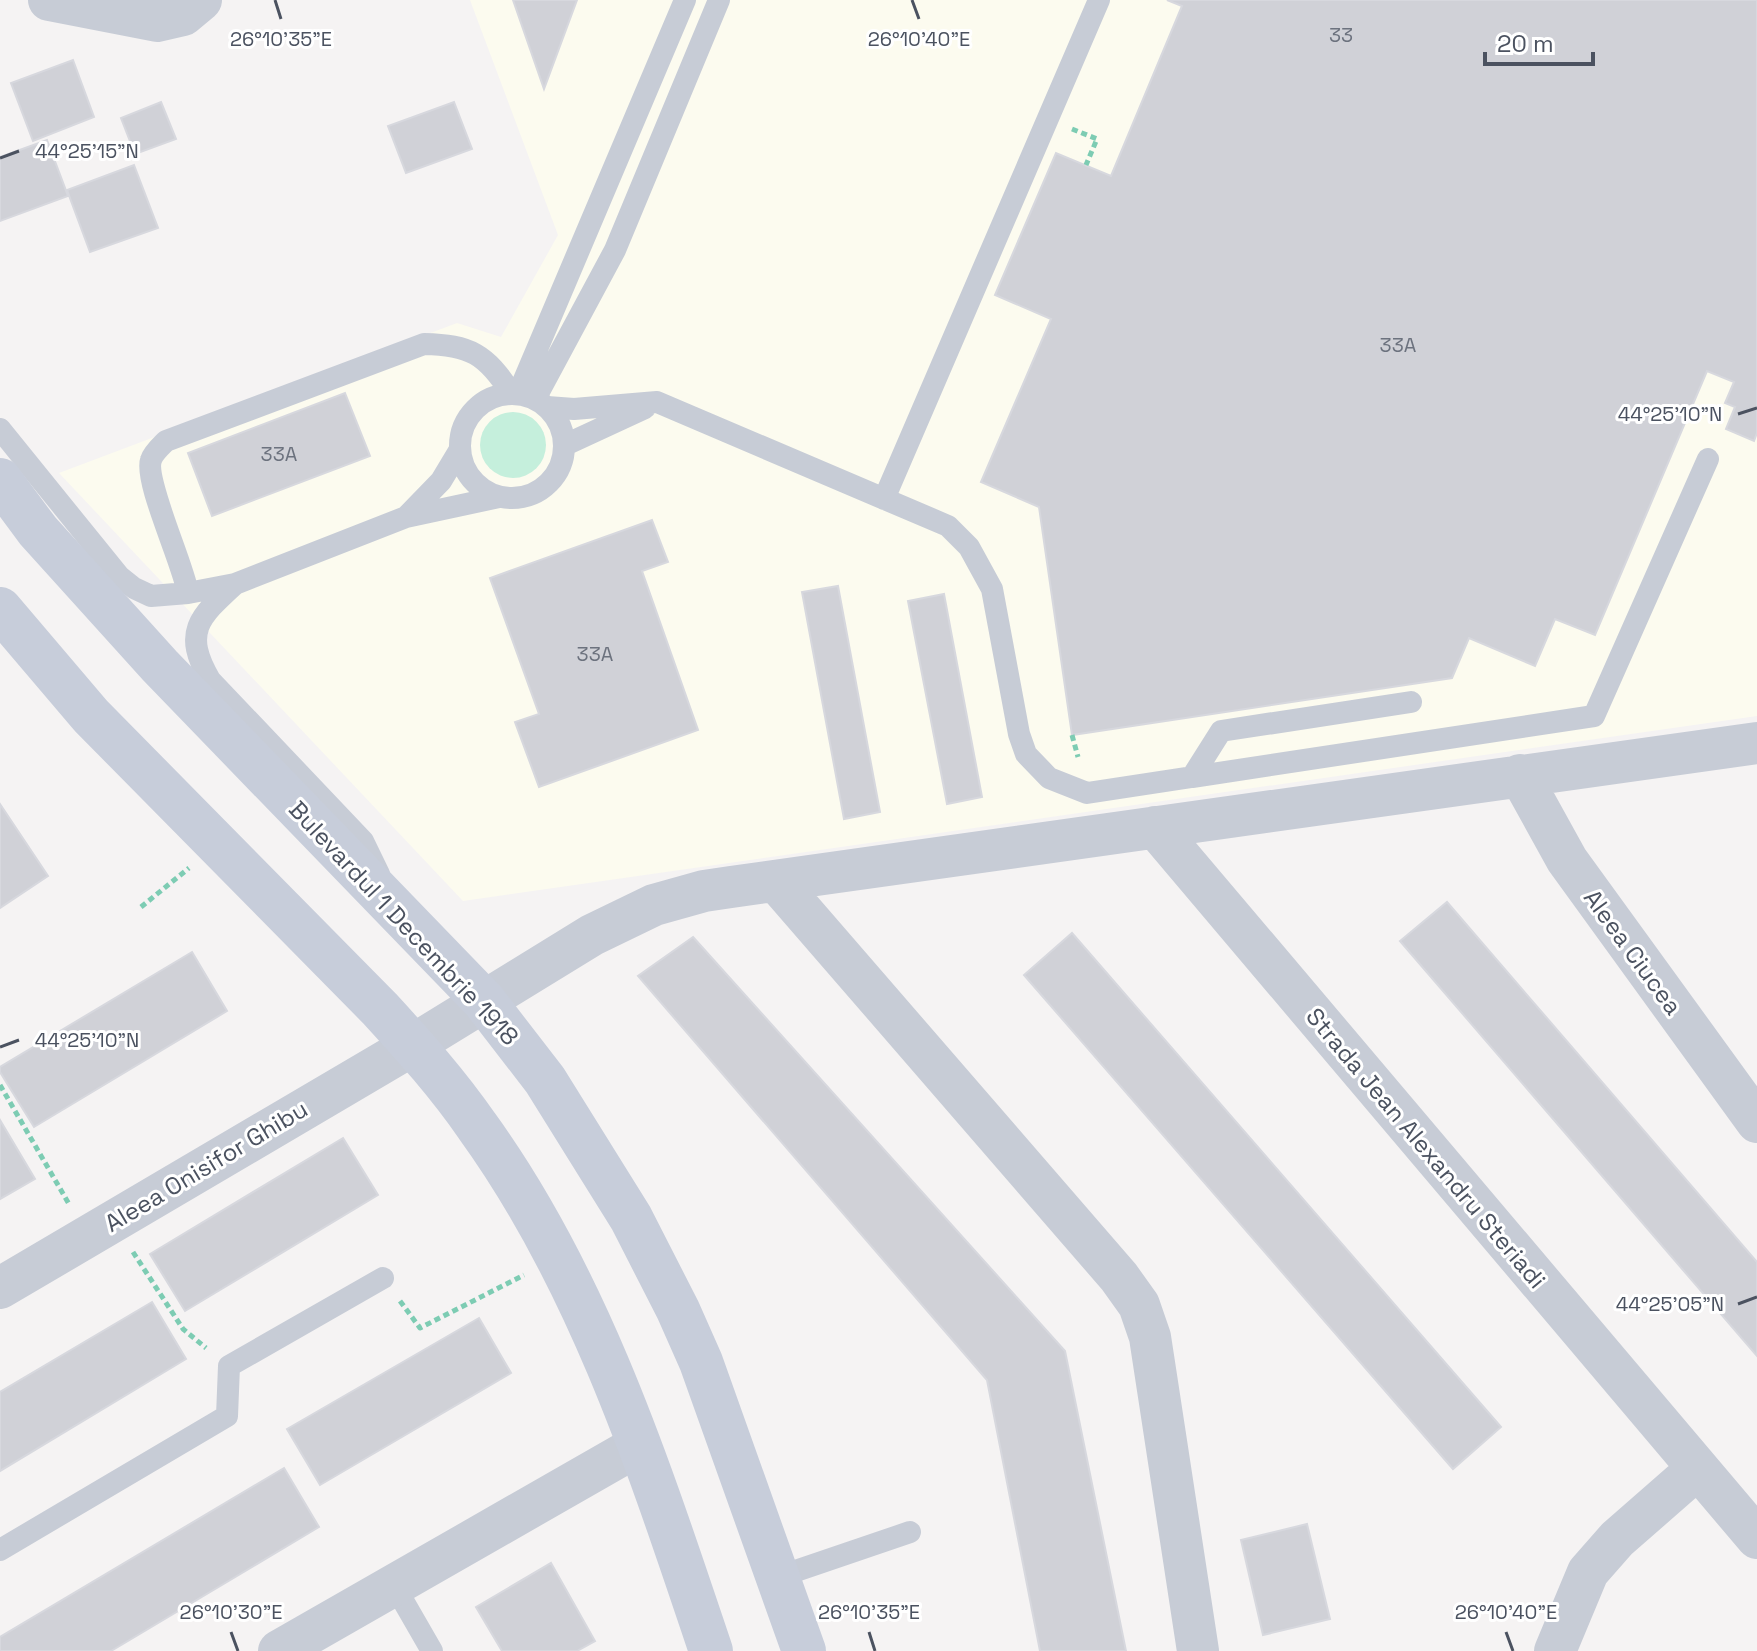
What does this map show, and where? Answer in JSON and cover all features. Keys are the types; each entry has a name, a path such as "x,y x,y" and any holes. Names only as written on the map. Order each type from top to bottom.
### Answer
{"main road":[{"name":"Bulevardul 1 Decembrie 1918","path":"0,480 38,531 160,666 484,1001 545,1080 589,1147 656,1263 701,1362 804,1651"},
{"path":"0,609 91,716 413,1045 478,1127 557,1258 605,1358 711,1651"},
{"path":"689,1651 694,1599"}],"street":[{"path":"49,0 157,21 183,15 201,0"},
{"path":"413,1045 631,914 704,891 1757,743"},
{"name":"Aleea Ciucea","path":"1520,775 1567,860 1757,1122"},
{"name":"Strada Jean Alexandru Steriadi","path":"1155,827 1697,1469"},
{"path":"776,881 1099,1253 1139,1305 1150,1337 1198,1651"},
{"name":"Aleea Onisifor Ghibu","path":"0,1288 413,1045"},
{"path":"279,1651 639,1445"},
{"path":"1555,1651 1588,1572 1617,1539 1697,1469 1757,1538"}],"lane":[{"path":"669,38 672,0"},
{"path":"528,398 685,0"},
{"path":"528,398 615,250 719,0"},
{"path":"884,499 1099,0"},
{"path":"0,429 119,576 151,596 188,593 235,584 406,517 499,497 527,497 550,483 558,472 565,445 557,418 528,398 483,358 451,345 424,344 166,441 151,458 149,476 184,572 188,593"},
{"path":"499,497 476,485 462,464 459,451 460,433 478,405 494,397 528,398 574,409 657,402 948,526 969,547 992,589 1019,734 1026,754 1049,778 1087,793 1594,716 1708,459"},
{"path":"565,445 657,402"},
{"path":"406,517 441,481 459,451"},
{"path":"235,584 204,613 196,635 199,661 210,680 363,841 397,911"},
{"path":"1192,777 1221,731 1411,702"},
{"path":"1124,788 1155,827"},
{"path":"0,1550 227,1416 229,1366 383,1278"},
{"path":"778,1577 910,1532"},
{"path":"394,1585 432,1651"}],"path":[{"path":"1047,119 1097,139 1086,165"},
{"path":"141,907 217,844"},
{"path":"0,1085 100,1229 183,1329 229,1366"},
{"path":"383,1278 420,1328 557,1258"}],"shaded area":[{"path":"470,0 1757,0 1757,716 463,901 59,473 457,323 501,337 558,235"}],"green space":[{"path":"506,412 520,412 532,417 541,426 546,445 544,458 537,469 520,478 506,478 494,473 485,464 480,452 480,438 485,426 494,417"}],"building":[{"path":"513,0 577,0 544,89"},
{"path":"1167,0 1757,0 1757,433 1754,441 1726,429 1735,407 1725,403 1734,382 1707,371 1595,635 1555,619 1535,666 1469,638 1452,678 1072,735 1039,507 981,482 1051,319 995,295 1056,153 1111,176 1182,6"},
{"path":"73,60 94,117 33,141 11,83"},
{"path":"161,102 176,139 135,154 121,118"},
{"path":"454,102 472,149 406,173 388,126"},
{"path":"47,140 68,196 0,221 0,157"},
{"path":"134,165 158,228 90,252 67,190"},
{"path":"345,393 370,456 212,516 188,453"},
{"path":"652,520 668,562 642,571 698,730 539,787 515,722 539,714 490,578"},
{"path":"838,586 880,812 844,819 802,592"},
{"path":"944,594 982,797 947,804 908,601"},
{"path":"0,804 48,876 0,908"},
{"path":"1447,902 1757,1262 1757,1356 1400,941"},
{"path":"1072,933 1501,1427 1453,1469 1024,975"},
{"path":"693,937 1065,1351 1126,1651 1040,1651 987,1380 638,976"},
{"path":"192,952 227,1011 34,1127 0,1072 0,1067"},
{"path":"0,1120 35,1179 0,1199"},
{"path":"343,1138 378,1195 185,1311 150,1254"},
{"path":"152,1302 186,1359 0,1471 0,1392"},
{"path":"479,1318 511,1373 320,1485 287,1429"},
{"path":"284,1468 319,1527 111,1651 0,1651 0,1637"},
{"path":"1307,1524 1330,1619 1263,1635 1241,1540"},
{"path":"551,1563 595,1641 577,1651 502,1651 476,1607"}]}
